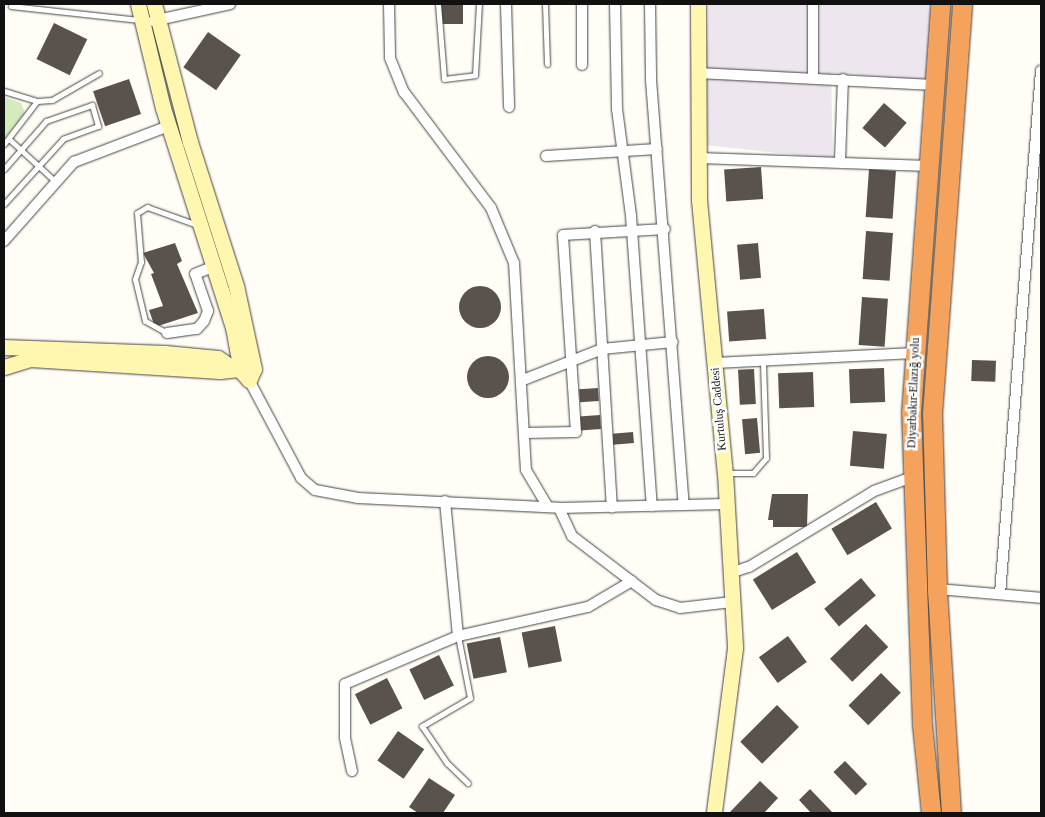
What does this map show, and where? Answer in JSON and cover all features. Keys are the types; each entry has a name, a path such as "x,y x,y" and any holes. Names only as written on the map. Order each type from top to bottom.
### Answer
{"highway":[{"name":"Diyarbakır-Elazığ yolu","path":"931,813 922,725 912,477 915,353 940,4"},
{"name":"Diyarbakır-Elazığ yolu","path":"951,813 937,590 932,414 962,4"}],"street":[{"path":"138,4 140,20 169,126 215,266 243,371 301,478 315,490 358,498 559,508 726,504"},
{"path":"154,4 155,21 236,286 243,371"},
{"path":"140,20 155,21 230,4"},
{"path":"389,4 390,58 404,92 505,233 514,263 526,470 548,507"},
{"path":"506,4 509,107"},
{"path":"582,4 582,64"},
{"path":"615,4 617,109 624,152 632,230 652,506"},
{"path":"650,4 657,148 665,228 684,505"},
{"name":"Kurtuluş Caddesi","path":"698,4 699,158 725,473 736,648 714,813"},
{"path":"813,4 813,77"},
{"path":"1000,594 1041,72"},
{"path":"698,73 813,77 934,85"},
{"path":"840,160 843,79"},
{"path":"4,241 74,162 169,126"},
{"path":"546,156 624,152 657,148"},
{"path":"699,158 840,160 929,166"},
{"path":"525,433 576,432 568,360 563,235 595,231 665,228"},
{"path":"595,231 612,507"},
{"path":"167,333 197,329 204,321 208,311 194,274 215,266"},
{"path":"522,380 568,360 602,349 639,343 673,342"},
{"path":"4,347 165,353 218,358 243,371"},
{"path":"715,363 915,353"},
{"path":"6,361 30,359 243,371"},
{"path":"730,573 750,567 878,488 912,477"},
{"path":"445,501 458,636"},
{"path":"559,508 572,536 632,581 671,606 732,602"},
{"path":"352,771 344,728 345,684 458,636 588,607 632,581"},
{"path":"937,590 1041,598"}],"lane":[{"path":"438,4 440,72 444,79 475,75 479,4"},
{"path":"545,4 547,64"},
{"path":"11,6 140,20"},
{"path":"4,91 37,101 69,93 99,73"},
{"path":"4,144 37,101"},
{"path":"4,169 46,121 92,105 98,126 63,139 4,204"},
{"path":"9,139 57,182"},
{"path":"167,333 145,321 135,279 141,262 137,214 147,207 202,226"},
{"path":"725,473 753,473 765,462 763,360"},
{"path":"458,636 470,698 422,726 447,763 468,783"}],"shaded area":[{"path":"708,4 932,4 927,80 831,73 833,159 705,145"}],"green space":[{"path":"4,97 21,103 25,113 4,139"}],"building":[{"path":"440,4 463,4 463,24 440,24"},
{"path":"54,23 87,39 70,75 36,59"},
{"path":"208,32 241,55 216,90 183,67"},
{"path":"129,79 141,114 105,126 93,91"},
{"path":"884,103 907,123 885,148 862,128"},
{"path":"761,167 763,199 726,202 724,170"},
{"path":"869,169 896,171 893,219 866,217"},
{"path":"866,231 893,233 890,281 863,279"},
{"path":"175,243 182,261 177,264 198,313 155,327 149,310 163,306 151,274 154,273 143,253"},
{"path":"758,243 761,278 740,280 737,245"},
{"path":"484,286 492,289 498,295 501,307 498,319 492,325 476,328 468,325 462,319 459,303 462,295 468,289"},
{"path":"862,297 888,299 885,347 859,345"},
{"path":"764,309 766,339 729,342 727,312"},
{"path":"492,356 500,359 506,365 509,377 506,389 500,395 484,398 476,395 470,389 467,373 470,365 476,359"},
{"path":"972,360 996,361 995,382 971,381"},
{"path":"884,368 885,402 850,403 849,369"},
{"path":"754,369 756,404 740,405 738,370"},
{"path":"813,372 814,407 779,408 778,373"},
{"path":"598,388 599,401 580,402 579,389"},
{"path":"600,415 601,429 580,430 579,416"},
{"path":"757,418 760,453 745,454 742,419"},
{"path":"853,431 887,434 884,469 850,466"},
{"path":"633,432 634,443 613,445 612,434"},
{"path":"772,494 808,494 807,527 773,527 773,520 768,520"},
{"path":"876,502 892,529 847,555 831,529"},
{"path":"797,552 816,583 772,610 753,580"},
{"path":"861,578 876,596 839,626 824,609"},
{"path":"866,624 888,647 852,682 830,659"},
{"path":"555,626 562,661 528,668 522,632"},
{"path":"788,636 807,662 778,683 759,657"},
{"path":"500,637 507,672 473,679 467,643"},
{"path":"439,655 454,686 424,700 409,669"},
{"path":"881,673 901,693 868,725 848,706"},
{"path":"387,678 402,708 370,725 355,694"},
{"path":"777,705 799,727 762,764 740,742"},
{"path":"398,731 424,749 404,779 377,760"},
{"path":"845,761 867,784 856,795 833,772"},
{"path":"429,778 455,795 443,813 418,813 409,807"},
{"path":"760,781 778,798 764,813 729,813"},
{"path":"810,789 833,813 811,813 799,800"}]}
